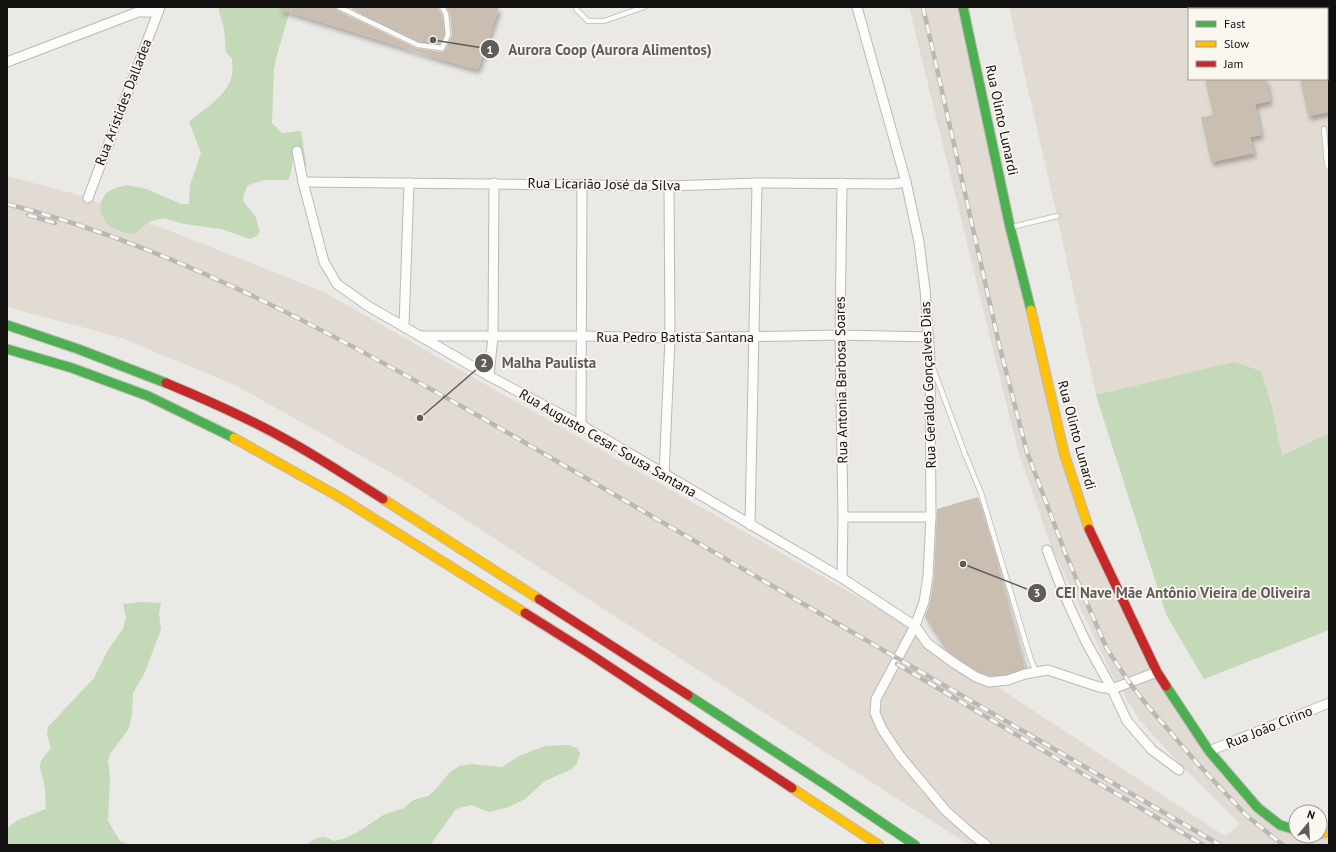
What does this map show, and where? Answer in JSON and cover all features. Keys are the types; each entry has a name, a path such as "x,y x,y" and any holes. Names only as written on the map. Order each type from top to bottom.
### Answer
{"main road":[{"name":"Rua Olinto Lunardi","path":"964,7 1010,227 1064,453 1088,526 1157,672 1209,751 1258,808 1280,825 1288,828"},
{"path":"7,325 98,356 185,391 236,414 286,440 357,482 716,712 838,792 915,845"},
{"path":"7,349 72,368 155,399 227,434 335,494 587,652 879,844"}],"street":[{"name":"Rua Geraldo Gonçalves Dias","path":"857,7 906,182 919,242 925,289 930,359 931,517 928,576 924,602 916,626 876,699 875,713 882,729 900,756 946,811 986,845"},
{"path":"7,62 138,12 158,10"},
{"name":"Rua Aristides Dalladea","path":"88,198 158,10"},
{"name":"Rua Augusto Cesar Sousa Santana","path":"297,151 303,182 324,262 337,284 368,306 489,376 581,425 842,578 916,626"},
{"name":"Rua Licarião José da Silva","path":"303,182 669,186 757,183 892,184 906,182"},
{"path":"404,326 409,183"},
{"path":"489,376 493,336 494,183"},
{"path":"750,525 757,183"},
{"name":"Rua Antonia Barbosa Soares","path":"842,183 840,335 843,518 842,578"},
{"path":"581,425 582,184"},
{"path":"664,475 670,338 669,186"},
{"name":"Rua Pedro Batista Santana","path":"421,336 755,338 840,335 929,337"},
{"path":"843,518 931,517"},
{"path":"1047,550 1084,640 1112,689 1127,721 1152,750 1179,770"},
{"path":"916,626 928,644 976,677 989,682 1008,680 1025,674 1048,670 1112,689 1157,672"},
{"name":"Rua João Cirino","path":"1209,751 1329,703"}],"lane":[{"path":"339,7 418,45 442,48 448,36 446,14 442,7"},
{"path":"576,7 576,9 588,21 604,21 644,7"},
{"path":"1324,129 1327,164 1329,168"},
{"path":"1010,227 1057,216"},
{"path":"930,359 981,493 1030,657 1036,672"}],"shaded area":[{"path":"909,7 963,7 1088,527 1157,672 1209,751 1288,828 1288,844 1328,844 1329,832 1329,845 969,845 407,482 237,386 122,338 7,307 7,176 79,195 324,292 890,615 1225,836 1240,824 1181,765 1140,721 1113,677 1051,546 1018,451"},
{"path":"1009,7 1329,7 1329,630 1204,679 1166,614 1096,395"}],"green space":[{"path":"219,7 291,7 274,69 272,123 282,133 301,131 307,169 300,154 295,153 288,180 265,180 248,185 243,197 245,203 256,218 260,231 257,236 250,239 221,229 184,224 163,218 149,222 134,234 127,234 108,225 100,212 101,202 106,193 115,188 127,185 147,189 181,204 189,204 190,185 201,153 189,122 221,95 230,82 232,75 232,59 226,52 224,28"},
{"path":"1234,362 1261,371 1272,407 1282,456 1329,433 1329,630 1204,679 1166,614 1096,395"},
{"path":"141,602 161,603 159,613 161,629 145,672 133,693 132,715 128,730 110,754 108,761 110,777 108,821 120,841 131,845 7,845 7,828 18,820 46,809 45,786 40,765 43,758 51,748 47,734 48,727 94,678 108,650 123,629 126,617 123,604"},
{"path":"568,745 577,748 580,753 577,763 572,769 545,781 525,799 509,807 489,812 471,805 456,809 430,845 305,845 317,838 324,837 334,841 356,833 385,814 404,808 413,800 428,796 449,773 459,766 472,764 502,767 519,756 545,746"}],"building":[{"path":"279,7 335,7 337,10 416,48 442,52 445,50 452,35 450,14 446,7 499,7 478,69 467,67 279,9"},
{"path":"348,7 438,7 442,15 444,34 440,44 419,41"},
{"path":"1329,79 1329,112 1308,116 1300,80"},
{"path":"1205,80 1266,80 1270,101 1255,104 1261,135 1250,137 1254,153 1211,162 1201,117 1213,115"},
{"path":"978,497 993,547 1025,668 1007,674 990,676 979,672 946,650 925,617 930,603 934,577 937,509"}],"railway":[{"path":"923,7 999,344 1027,452 1066,555 1107,649 1129,682 1197,763 1247,816 1283,845"},
{"path":"7,204 69,222 130,243 190,268 249,294 364,353 477,415 1220,845"},
{"path":"28,215 55,223"},
{"path":"897,664 1203,845"}],"traffic: fast":[{"path":"963,7 1010,227 1031,310"},
{"path":"7,325 78,349 166,383"},
{"path":"7,349 72,368 148,396 234,438"},
{"path":"1166,686 1209,751 1258,808 1280,825 1288,828"},
{"path":"688,695 915,845"}],"traffic: slow":[{"path":"1031,310 1064,453 1089,529"},
{"path":"234,438 341,498 525,613"},
{"path":"383,499 539,599"},
{"path":"792,788 879,845"}],"traffic: jam":[{"path":"166,383 197,396 272,432 311,454 383,499"},
{"path":"1089,529 1157,672 1166,686"},
{"path":"539,599 688,695"},
{"path":"525,613 587,652 792,788"}],"place":[{"name":"Aurora Coop (Aurora Alimentos)","path":"433,40"},
{"name":"Malha Paulista","path":"420,418"},
{"name":"CEI Nave Mãe Antônio Vieira de Oliveira","path":"963,564"}]}
